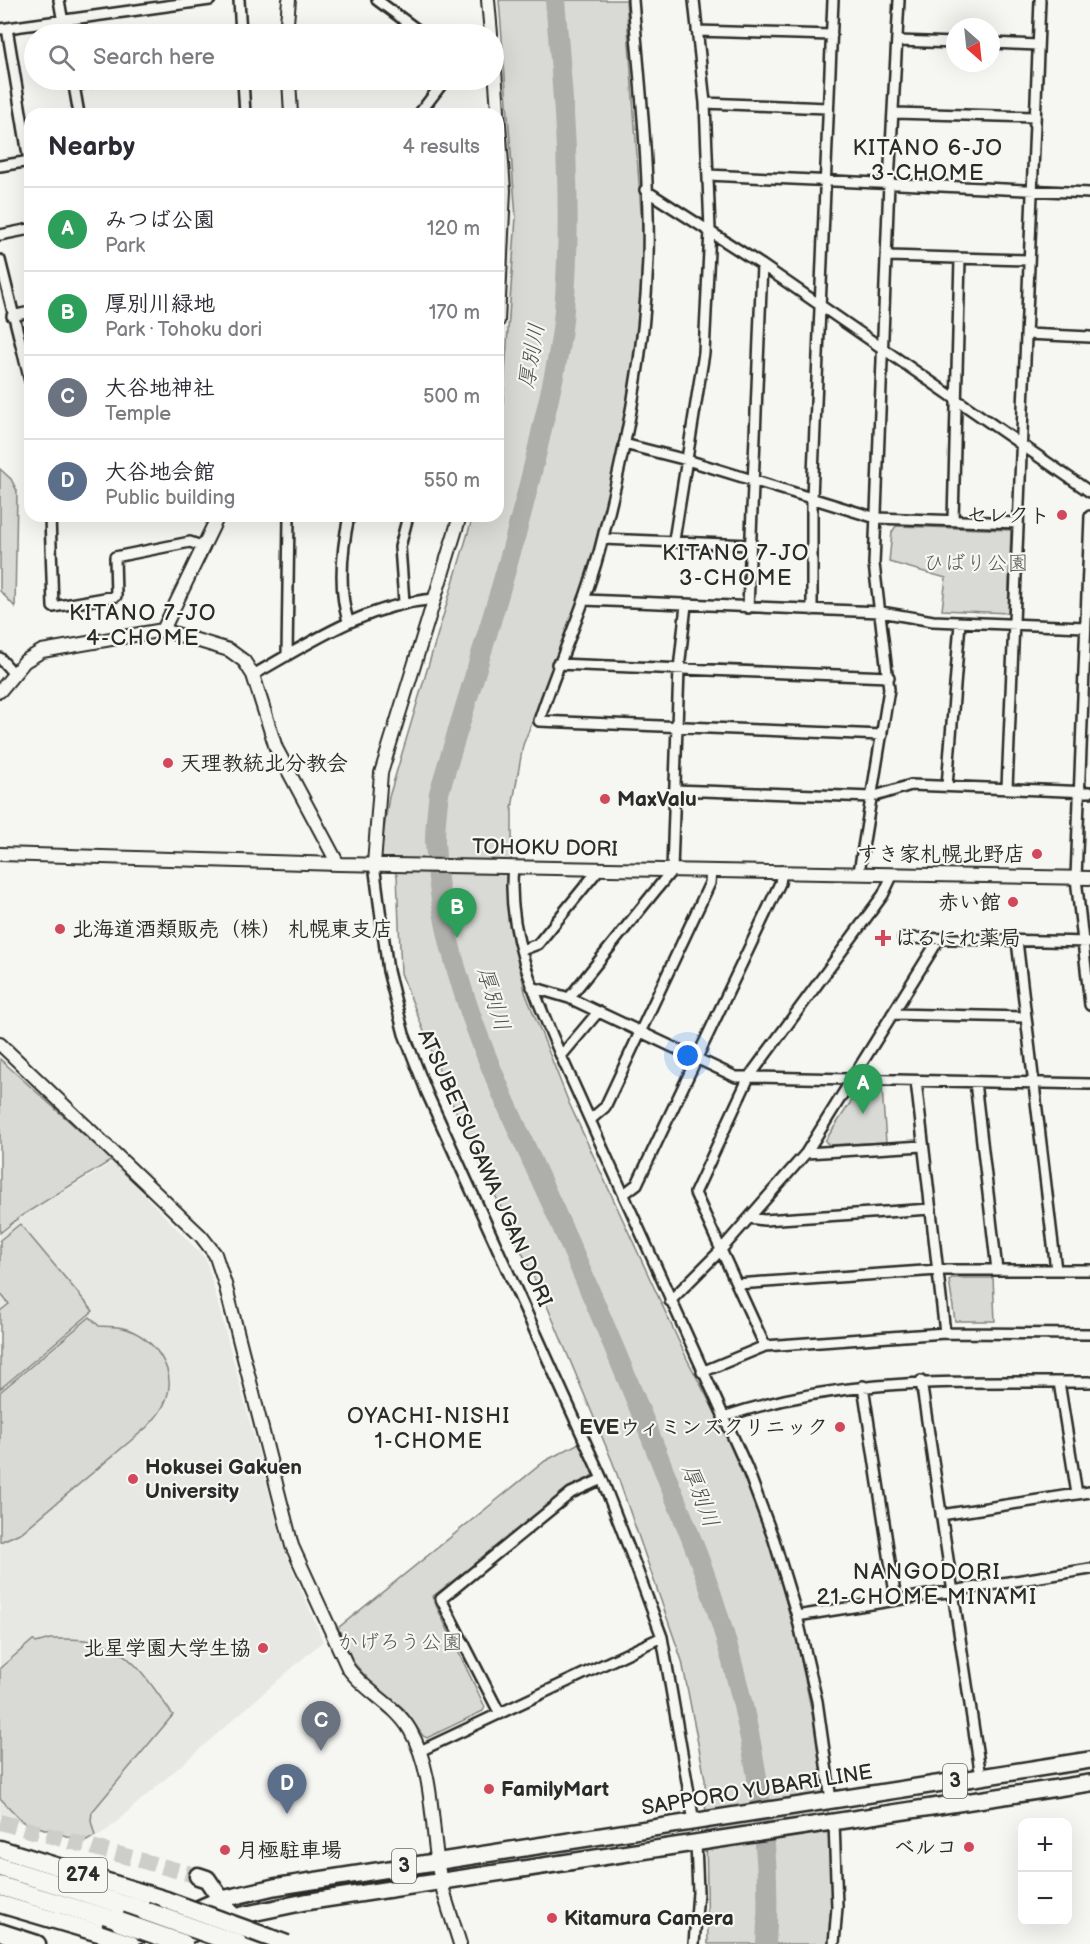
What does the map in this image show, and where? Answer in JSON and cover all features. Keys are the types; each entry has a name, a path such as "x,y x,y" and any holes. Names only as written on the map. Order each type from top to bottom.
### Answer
{"highway":[{"name":"274","path":"0,1849 166,1900 287,1944"},
{"path":"0,1867 145,1911 238,1944"},
{"path":"198,1876 207,1879 233,1917"},
{"path":"0,1886 120,1922 183,1944"},
{"name":"274","path":"0,1904 131,1944"},
{"path":"0,1932 37,1944"}],"main road":[{"name":"SAPPORO YUBARI LINE","path":"118,1944 221,1899 274,1887 1090,1760"},
{"name":"SAPPORO YUBARI LINE","path":"166,1944 233,1917 305,1902 1090,1783"}],"street":[{"path":"59,0 63,24"},
{"path":"40,24 210,0"},
{"path":"240,0 241,24"},
{"path":"287,24 289,0"},
{"path":"377,0 409,24"},
{"path":"488,0 490,24"},
{"path":"633,0 648,257 637,379 603,539 584,600 557,664 539,721 882,735"},
{"path":"674,540 704,353 710,230 705,103 694,0"},
{"path":"812,610 812,498 833,0"},
{"path":"859,872 882,735 889,677 874,564 888,256 889,183 895,113 899,0"},
{"path":"1007,789 1018,523 1024,445 1028,260 1040,0"},
{"path":"24,26 4,29 24,131"},
{"path":"697,31 832,35"},
{"path":"898,41 946,43"},
{"path":"1000,44 1038,45"},
{"path":"75,90 78,108"},
{"path":"244,90 245,108"},
{"path":"290,90 291,108"},
{"path":"424,108 437,90"},
{"path":"493,90 495,108"},
{"path":"705,103 827,108"},
{"path":"895,113 1035,117"},
{"path":"0,166 24,162"},
{"path":"708,175 1090,193"},
{"path":"645,190 762,265 1090,492"},
{"path":"0,235 24,231"},
{"path":"888,256 1028,260"},
{"path":"952,520 960,259"},
{"path":"0,260 24,359"},
{"path":"748,608 762,265"},
{"path":"12,316 24,313"},
{"path":"1027,334 1090,337"},
{"path":"624,444 687,460 876,518 1018,523"},
{"path":"1090,516 1085,627 1085,720 1078,792 1076,878 1086,942 1090,1005"},
{"path":"50,522 53,607 116,596 114,557 190,543 204,547"},
{"path":"163,630 215,522"},
{"path":"287,656 289,522"},
{"path":"348,522 343,543 343,603 348,621"},
{"path":"404,602 400,548 406,522"},
{"name":"ATSUBETSUGAWA UGAN DORI","path":"458,522 381,773 374,864 388,971 404,1034 432,1104 602,1479 662,1637 697,1821"},
{"path":"603,539 674,540 750,545"},
{"path":"253,675 348,621 404,602 435,599"},
{"path":"584,600 880,612 933,621 1085,627"},
{"path":"569,998 672,870 679,669 686,605"},
{"path":"947,786 960,622"},
{"path":"0,691 24,661 42,651 163,630 229,650 244,661 253,675 276,748 338,864"},
{"path":"0,658 13,673"},
{"path":"557,664 889,677"},
{"path":"675,790 872,796 911,785 1090,792"},
{"name":"TOHOKU DORI","path":"0,854 338,864 1090,878"},
{"path":"513,867 514,911 532,987 670,1301 747,1468 774,1540 797,1616 817,1701 826,1801"},
{"path":"522,950 538,944 599,869"},
{"path":"590,1120 605,1107 710,883 711,871"},
{"path":"624,1194 637,1184 780,883 782,871"},
{"path":"765,1347 695,1193 749,1077 883,895 893,874"},
{"path":"903,939 1086,942"},
{"path":"670,1301 720,1251 806,1153 939,939"},
{"path":"1017,941 1056,1270"},
{"path":"532,987 569,998 736,1077 1090,1084"},
{"path":"561,1056 598,1012"},
{"path":"892,1014 1025,1017"},
{"path":"0,1044 201,1236 215,1254 225,1284 292,1546 348,1668 361,1683 403,1720 420,1751 430,1795 441,1881 460,1944"},
{"path":"916,1081 945,1333"},
{"path":"975,1082 997,1270"},
{"path":"806,1153 923,1146"},
{"path":"749,1218 764,1220 931,1209"},
{"path":"737,1284 938,1270 1090,1270"},
{"path":"702,1371 765,1347 945,1333 1090,1334"},
{"path":"723,1418 758,1406 826,1390 863,1386 921,1382 1090,1382"},
{"path":"921,1382 981,1777"},
{"path":"1059,1382 1077,1494"},
{"path":"863,1386 896,1600"},
{"path":"500,1714 441,1599 571,1493 602,1479"},
{"path":"941,1515 1090,1492"},
{"path":"797,1616 1090,1569"},
{"path":"420,1751 662,1637"},
{"path":"828,1823 837,1907 834,1944"},
{"path":"694,1944 699,1843"}],"shaded area":[{"name":"Hokusei Gakuen University","path":"113,1162 206,1259 285,1552 323,1641 107,1830 86,1843 0,1816 0,1235 23,1216"}],"green space":[{"path":"499,0 626,0 643,240 638,343 602,532 577,610 523,745 512,808 508,903 525,992 569,1103 687,1359 726,1433 770,1544 798,1645 820,1752 833,1850 831,1944 708,1944 705,1779 682,1661 613,1463 548,1308 452,1103 401,973 397,875 380,855 389,797 471,522 504,522 504,387 516,217 504,64 504,24 501,24"},
{"path":"0,469 11,479 17,491 15,607 0,591"},
{"name":"ひばり公園","path":"896,526 1011,530 1008,613 942,610 946,578 889,562 892,532"},
{"path":"0,1059 112,1160 21,1216 0,1233"},
{"path":"860,1088 882,1088 886,1142 829,1145 825,1141"},
{"path":"20,1224 93,1311 0,1389 0,1311 9,1304 0,1293 0,1240"},
{"path":"952,1278 993,1278 995,1321 955,1321 949,1280"},
{"path":"90,1317 99,1326 120,1327 134,1332 153,1346 165,1365 168,1377 169,1388 166,1400 158,1415 147,1427 22,1532 0,1542 0,1392"},
{"name":"かげろう公園","path":"581,1442 595,1473 432,1597 485,1707 483,1711 427,1738 423,1736 404,1709 369,1680 354,1663 338,1628 545,1461"},
{"path":"50,1639 74,1639 110,1646 132,1661 173,1715 92,1812 91,1821 95,1836 85,1842 23,1822 0,1798 0,1668 33,1640 36,1643"}],"waterway":[{"name":"厚別川","path":"555,0 564,116 568,232 562,325 551,390 518,528 439,793 435,841 440,891 449,940 462,989 497,1083 628,1381 711,1592 736,1677 755,1765 766,1855 766,1944"}],"tunnel":[{"path":"0,1822 198,1876"}],"place":[{"name":"セレクト","path":"1062,515"},
{"name":"天理教統北分教会","path":"168,763"},
{"name":"MaxValu","path":"605,799"},
{"name":"すき家札幌北野店","path":"1037,854"},
{"name":"赤い館","path":"1013,902"},
{"name":"北海道酒類販売（株） 札幌東支店","path":"60,929"},
{"name":"厚別川緑地","path":"457,938"},
{"name":"はるにれ薬局","path":"883,938"},
{"name":"みつば公園","path":"863,1114"},
{"name":"EVEウィミンズクリニック","path":"840,1427"},
{"name":"Hokusei Gakuen University","path":"133,1479"},
{"name":"北星学園大学生協","path":"263,1648"},
{"name":"大谷地神社","path":"321,1751"},
{"name":"FamilyMart","path":"489,1789"},
{"name":"大谷地会館","path":"287,1814"},
{"name":"ベルコ","path":"969,1847"},
{"name":"月極駐車場","path":"225,1850"},
{"name":"Kitamura Camera","path":"552,1918"}],"district":[{"name":"KITANO 6-JO 3-CHOME","path":"928,160"},
{"name":"KITANO 7-JO 3-CHOME","path":"736,566"},
{"name":"KITANO 7-JO 4-CHOME","path":"143,626"},
{"name":"OYACHI-NISHI 1-CHOME","path":"429,1428"},
{"name":"NANGODORI 21-CHOME MINAMI","path":"927,1584"}]}
